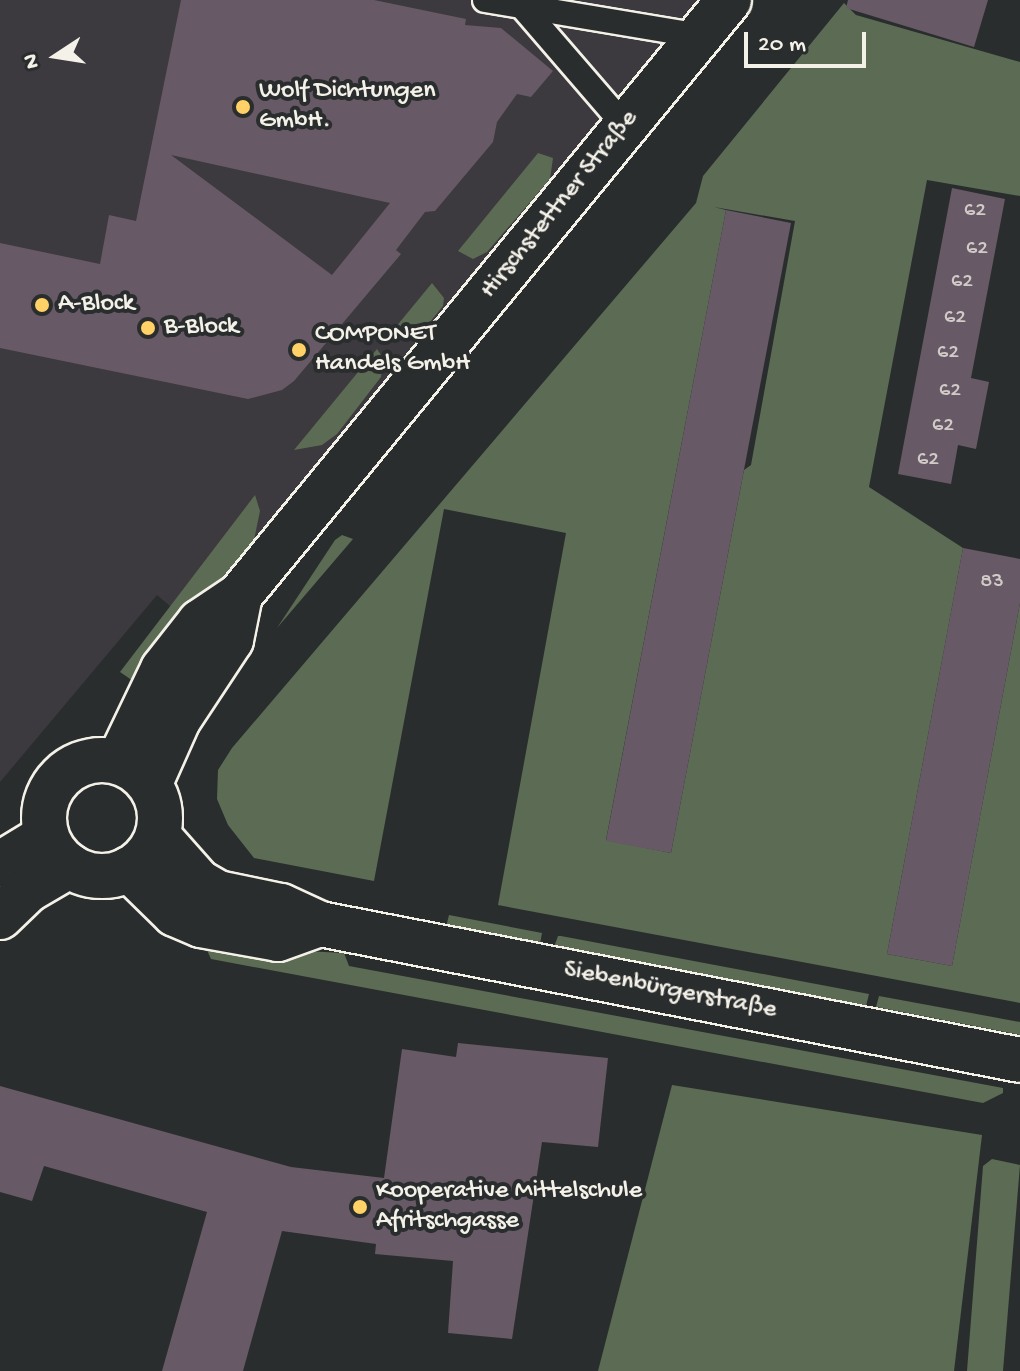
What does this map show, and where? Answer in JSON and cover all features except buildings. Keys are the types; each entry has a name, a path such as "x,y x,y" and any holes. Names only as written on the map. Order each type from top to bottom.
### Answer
{"main road":[{"name":"Hirschstettner Straße","path":"134,772 163,669 200,622 240,595 729,0"},
{"path":"93,759 134,772 160,810 158,836 148,855 129,869 90,875 58,851 44,810 52,786 70,768 93,759"},
{"name":"Siebenbürgerstraße","path":"158,836 199,882 218,893 281,906 320,924 1020,1060"},
{"path":"0,864 58,851"},
{"path":"0,917 28,890 58,851"},
{"path":"129,869 175,914 201,925 278,939 320,924"}],"lane":[{"path":"485,0 525,10 701,36"},
{"path":"525,10 625,126"}],"shaded area":[{"path":"0,0 730,0 188,621 157,595 0,782"}],"green space":[{"path":"844,3 856,15 1020,62 1020,196 927,180 869,487 963,548 887,954 952,966 1020,603 1020,1003 498,905 566,533 444,509 374,881 254,858 228,825 217,799 218,770 232,748 696,203 703,176","holes":["714,207 795,221 751,465 744,470 671,853 606,840 726,210"]},
{"path":"538,153 553,158 550,179 487,252 473,259 458,251"},
{"path":"432,283 444,298 443,306 425,328 406,334 395,328"},
{"path":"377,349 383,358 381,377 337,434 322,445 294,450"},
{"path":"255,495 260,511 254,540 139,685 120,672"},
{"path":"342,535 353,539 277,628 335,540"},
{"path":"449,915 542,933 540,944 446,927"},
{"path":"558,936 869,994 866,1006 554,947"},
{"path":"205,946 344,953 349,966 1003,1088 1003,1093 983,1103 211,959"},
{"path":"879,996 1020,1022 1020,1035 876,1007"},
{"path":"672,1085 982,1135 954,1371 598,1371"},
{"path":"992,1159 1020,1165 1003,1371 967,1371 983,1166"}],"place":[{"name":"Wolf Dichtungen GmbH.","path":"243,107"},
{"name":"A-Block","path":"42,305"},
{"name":"B-Block","path":"148,328"},
{"name":"COMPONET Handels GmbH","path":"299,350"},
{"name":"Kooperative Mittelschule Afritschgasse","path":"360,1207"}]}
